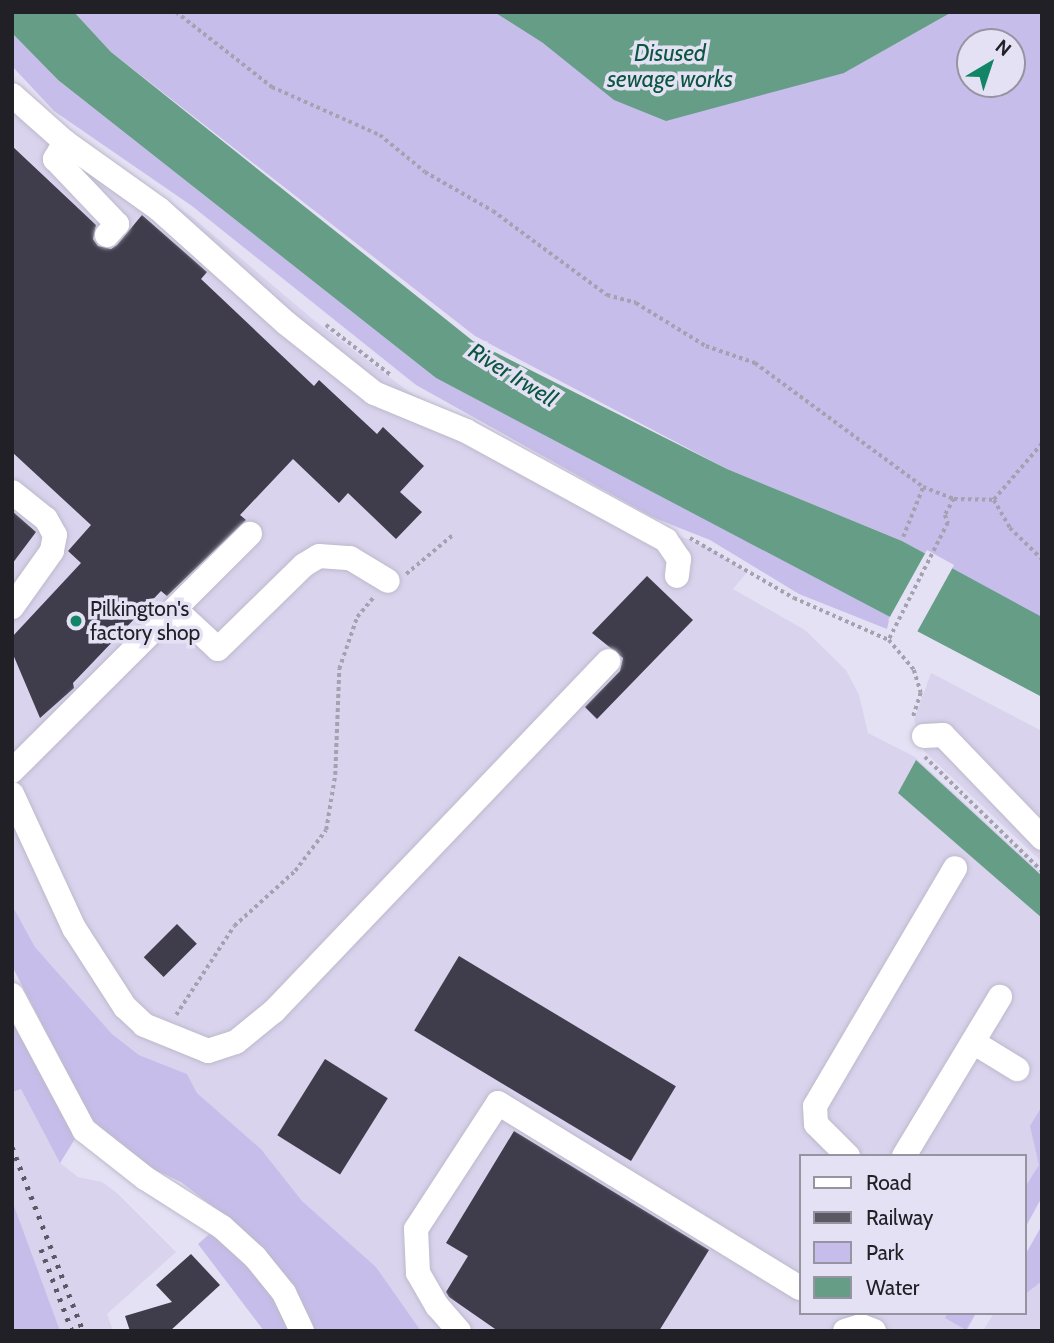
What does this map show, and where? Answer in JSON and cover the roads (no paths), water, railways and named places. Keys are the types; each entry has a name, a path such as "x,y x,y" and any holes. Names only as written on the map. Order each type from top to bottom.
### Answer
{"lane":[{"path":"12,96 65,142 159,209 286,323 374,393 466,431 666,540 679,559 677,576"},
{"path":"65,142 55,159 117,224 107,235"},
{"path":"12,492 46,519 55,535 52,551 12,607"},
{"path":"12,771 250,534"},
{"path":"176,610 218,649 304,565 319,556 350,558 387,581"},
{"path":"12,794 93,962 125,1007 144,1025 208,1051 236,1042 274,1011 609,661"},
{"path":"924,736 943,735 1042,838"},
{"path":"846,1154 816,1124 815,1106 955,868"},
{"path":"12,995 84,1130 145,1178 222,1227 255,1257 284,1293 302,1331"},
{"path":"905,1154 1000,997"},
{"path":"972,1042 1017,1069"},
{"path":"459,1331 437,1306 418,1273 416,1229 498,1103 799,1288"}],"water":[{"name":"River Irwell","path":"12,12 74,12 111,52 473,341 727,469 902,541 1042,617 1042,697 436,378 58,80 12,33"},
{"name":"Disused sewage works","path":"494,12 952,12 844,73 666,121 614,100 543,43"},
{"path":"916,760 1042,876 1042,918 898,793"}],"railway":[{"path":"12,1147 83,1331"},
{"path":"41,1249 72,1331"}],"place":[{"name":"Pilkington's factory shop","path":"76,621"}]}
